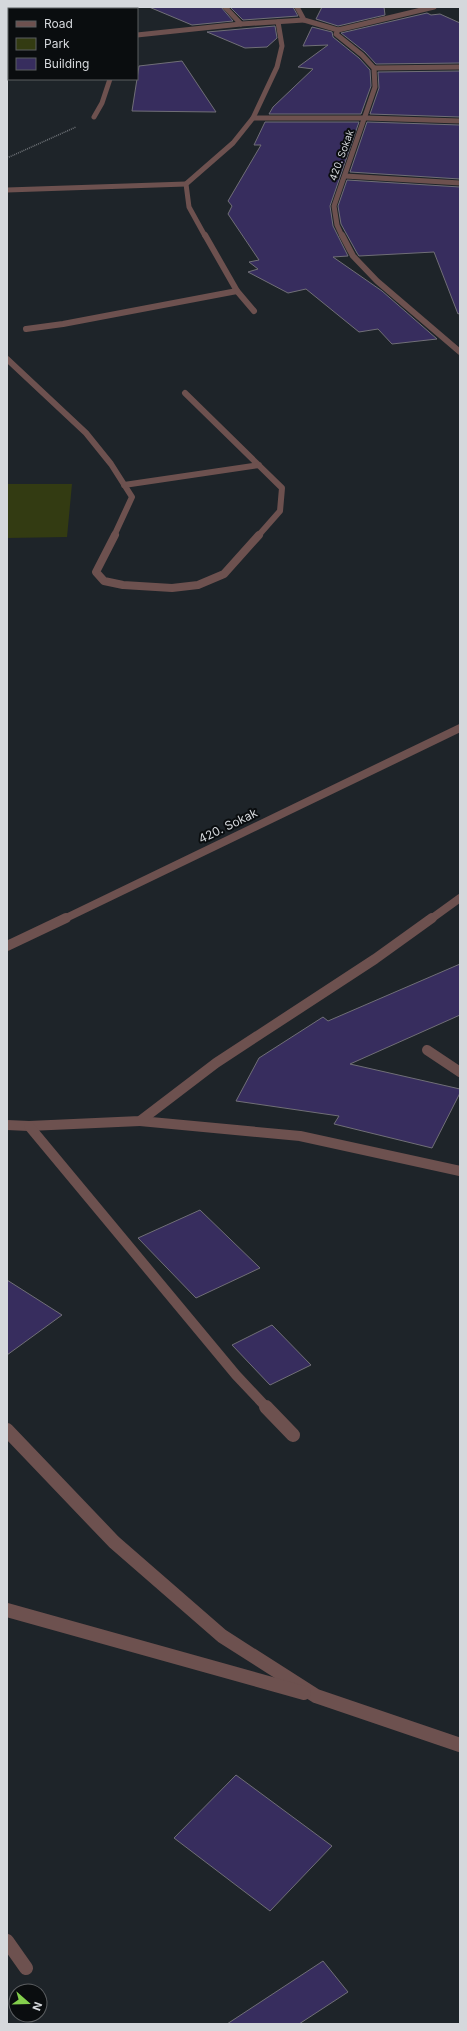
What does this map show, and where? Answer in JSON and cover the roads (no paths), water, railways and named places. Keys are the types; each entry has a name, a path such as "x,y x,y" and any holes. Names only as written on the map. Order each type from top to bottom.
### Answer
{"street":[{"path":"225,7 241,24"},
{"path":"297,7 304,20"},
{"path":"138,36 241,24 304,20 338,30 434,7"},
{"path":"7,190 186,184 233,143 253,118 277,67 282,46 278,22"},
{"path":"338,30 336,34 374,68 460,67"},
{"name":"420. Sokak","path":"374,68 375,87 366,118 334,206 336,225 353,256 377,281 460,352"},
{"path":"94,117 102,103 110,80"},
{"path":"253,118 366,118 460,121"},
{"path":"345,176 460,183"},
{"path":"186,184 189,206 237,291 254,311"},
{"path":"26,329 63,324 237,291"},
{"path":"7,359 86,433 132,497 97,567 97,576 108,582 116,584 178,588 190,587 212,581 224,574 280,511 282,488 185,393"},
{"path":"124,485 259,465"},
{"name":"420. Sokak","path":"7,946 460,728"},
{"path":"140,1121 216,1063 375,959 460,898"},
{"path":"427,1050 460,1072"},
{"path":"7,1125 29,1126 140,1121 300,1136 460,1171"},
{"path":"29,1126 236,1375 293,1435"},
{"path":"7,1430 114,1542 222,1636 316,1696"},
{"path":"7,1610 316,1696 460,1745"},
{"path":"7,1942 26,1968"}]}
